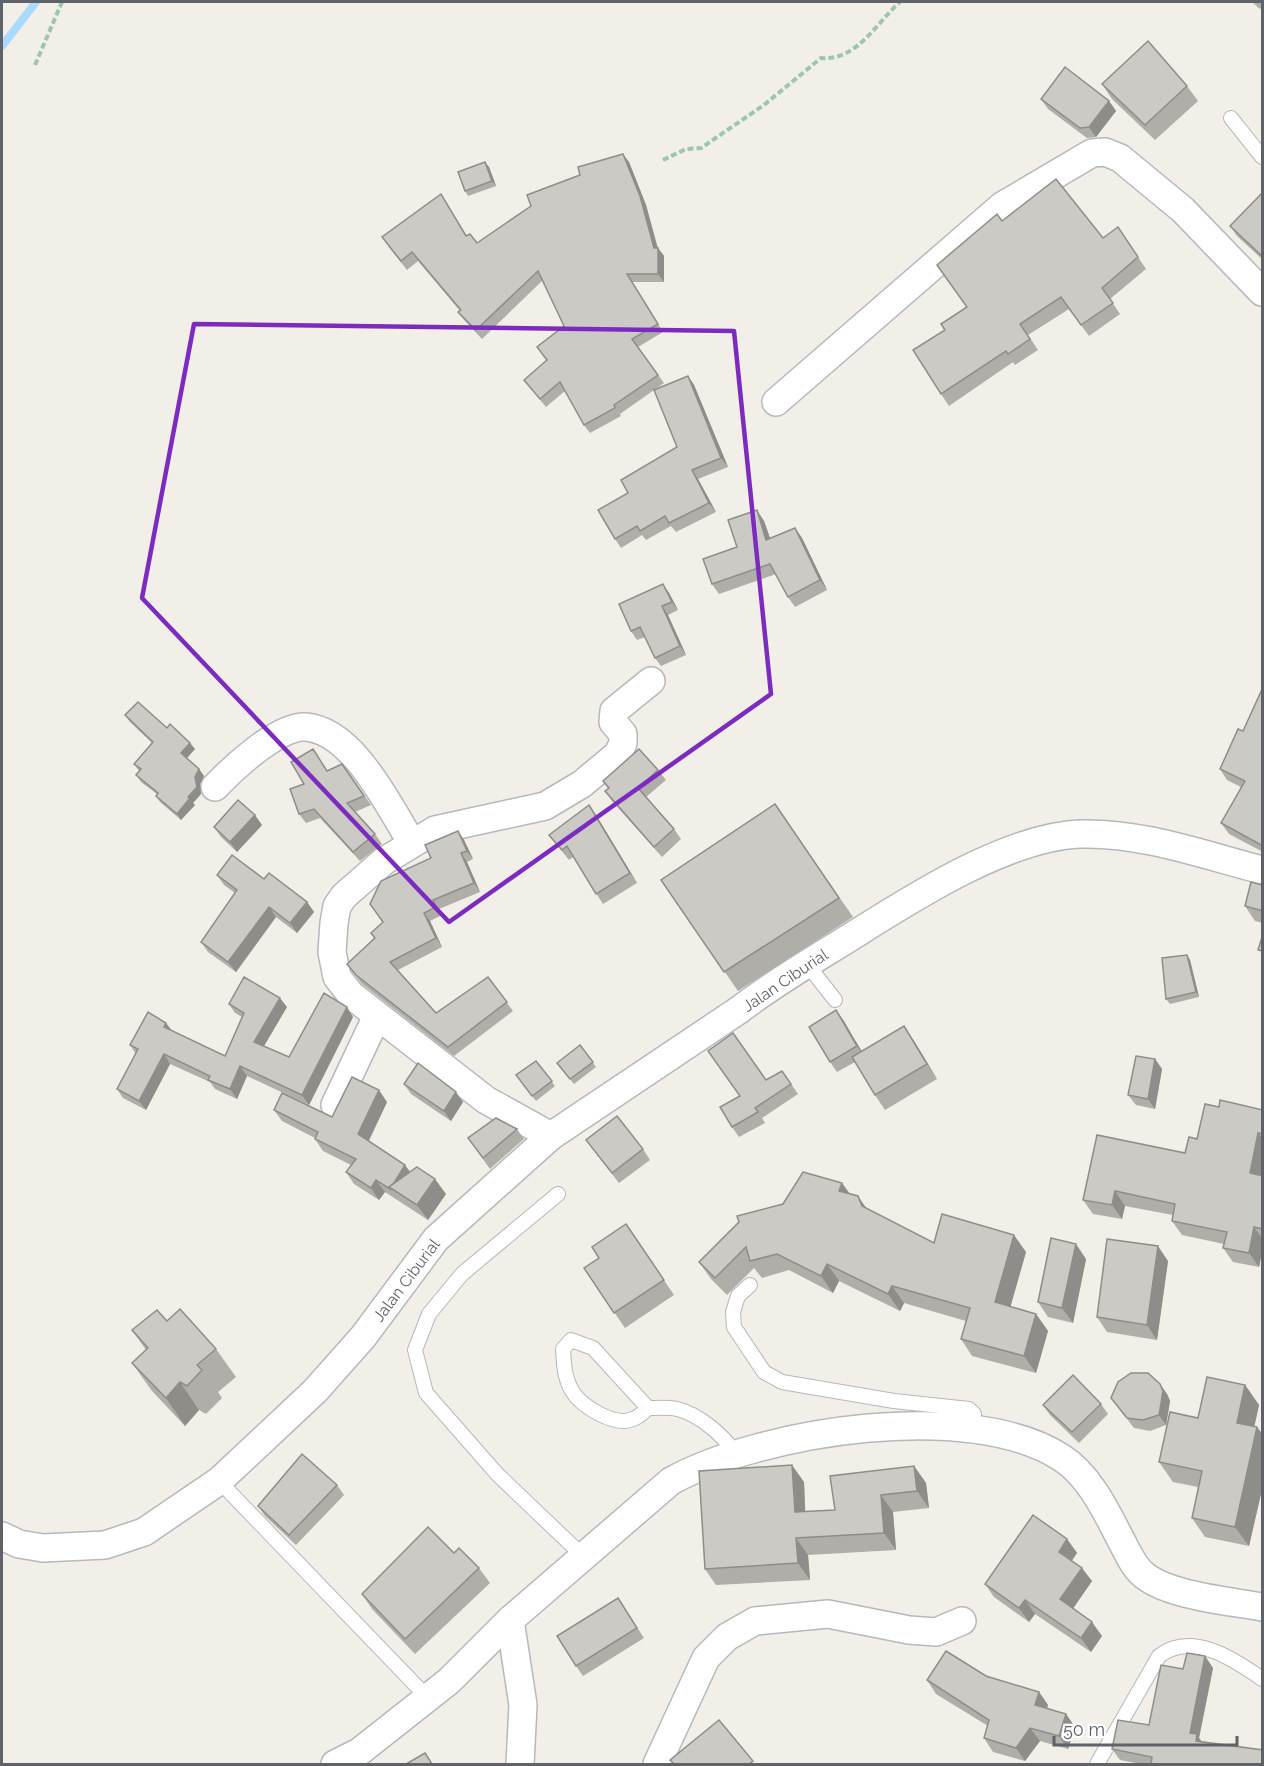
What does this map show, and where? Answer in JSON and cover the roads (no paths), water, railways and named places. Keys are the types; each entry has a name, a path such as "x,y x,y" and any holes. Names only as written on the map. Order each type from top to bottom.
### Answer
{"street":[{"path":"776,402 1002,206 1092,153 1105,152 1120,158 1183,210 1263,292"},
{"path":"551,1136 486,1100 351,995 338,977 332,952 337,906 352,888 412,843 435,830 545,806 582,784 618,754 623,744 623,734 613,722 614,711 651,681"},
{"path":"215,787 239,761 287,732 304,727 320,730 347,746 412,843"},
{"name":"Jalan Ciburial","path":"2,1536 19,1544 43,1548 105,1545 144,1532 219,1481 315,1391 363,1337 436,1239 551,1136 807,964 939,884 1005,853 1045,839 1079,834 1127,837 1263,870"},
{"path":"335,1106 377,1016"},
{"path":"336,1764 359,1752 449,1681 510,1620 671,1481 694,1468 736,1454 778,1441 818,1434 890,1428 945,1428 1012,1437 1063,1458 1078,1472 1101,1503 1130,1557 1143,1575 1160,1585 1263,1607"},
{"path":"657,1764 706,1658 727,1637 755,1621 828,1614 909,1630 936,1632 962,1621"},
{"path":"510,1620 523,1705 520,1764"}],"lane":[{"path":"1231,118 1263,157"},
{"path":"807,964 835,1000"},
{"path":"558,1194 462,1274 429,1314 415,1350 426,1393 498,1475 584,1556"},
{"path":"750,1284 738,1296 732,1312 734,1327 764,1372 782,1382 894,1401 969,1408 974,1414 971,1430"},
{"path":"648,1408 593,1348 571,1340 563,1349 564,1374 573,1393 597,1412 619,1421 632,1420 648,1408 675,1408 691,1414 729,1443 736,1454"},
{"path":"219,1481 428,1698"},
{"path":"1097,1764 1159,1656 1169,1648 1180,1645 1220,1652 1263,1679"}],"waterway":[{"path":"2,46 36,2"}]}
